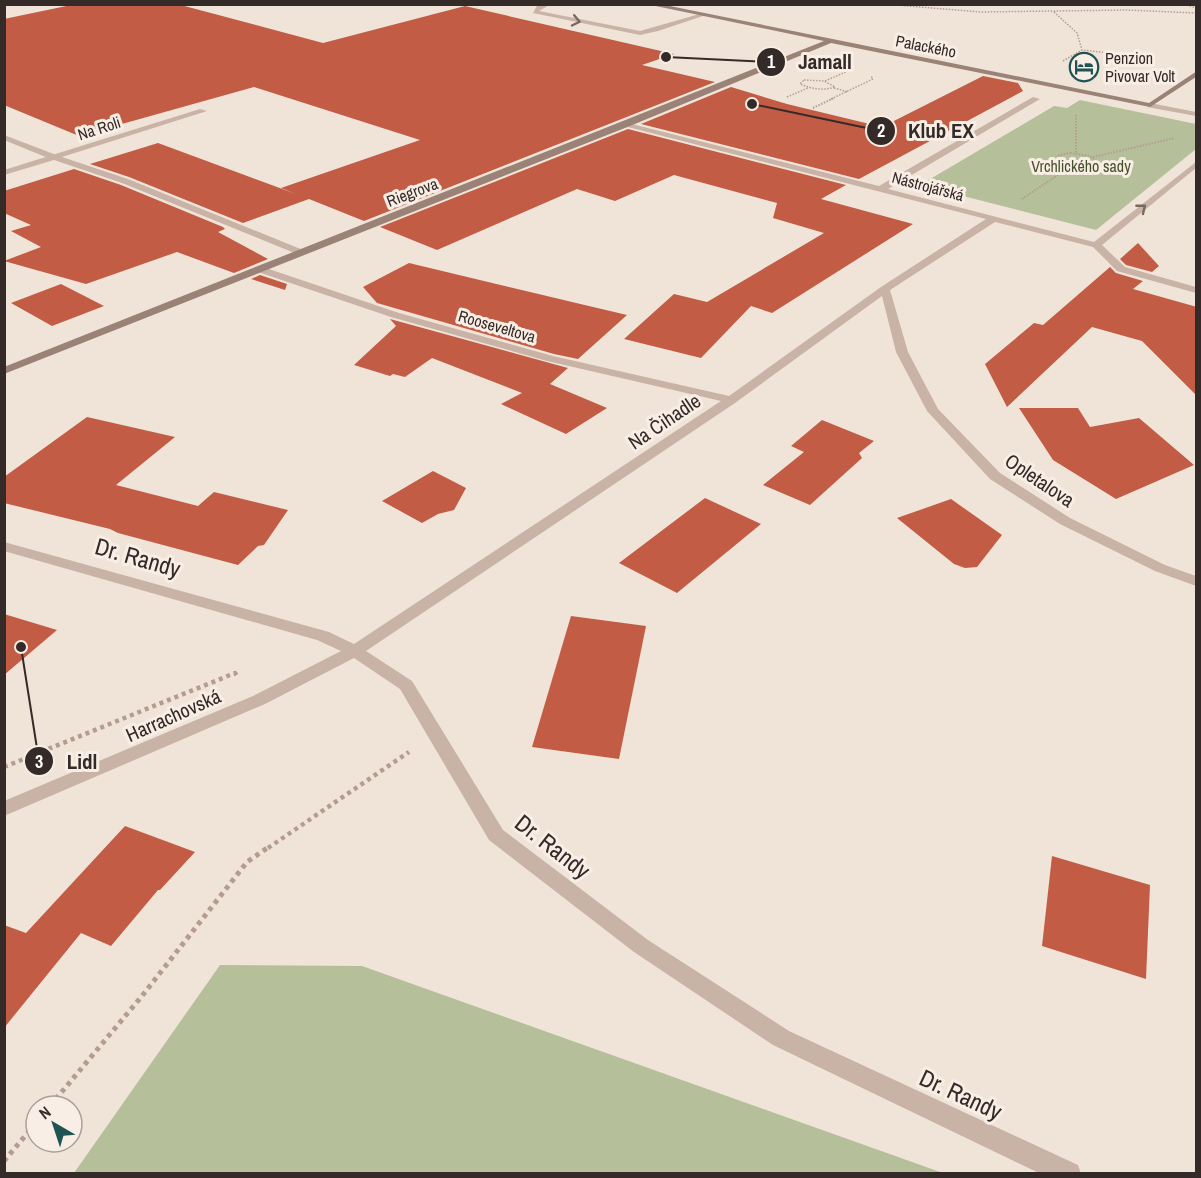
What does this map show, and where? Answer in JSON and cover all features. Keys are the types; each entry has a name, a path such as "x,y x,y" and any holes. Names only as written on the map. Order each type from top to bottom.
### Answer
{"street":[{"path":"548,4 538,7 535,12 630,33 656,30 702,15"},
{"name":"Palackého","path":"649,4 1197,114"},
{"name":"Riegrova","path":"4,371 830,41"},
{"path":"1150,105 1197,75"},
{"path":"881,189 1036,99"},
{"name":"Na Roli","path":"4,173 203,111"},
{"name":"Nástrojářská","path":"627,124 1096,245"},
{"path":"4,137 125,181 300,252"},
{"path":"1197,164 1096,245 1121,269 1197,290"},
{"name":"Na Čihadle","path":"355,651 731,400 885,289 993,219"},
{"name":"Rooseveltova","path":"259,269 395,315 550,358 731,400"},
{"name":"Opletalova","path":"885,289 902,352 933,411 995,476 1065,521 1160,568 1197,581"},
{"name":"Dr. Randy","path":"4,546 323,636 355,651 406,685 496,835 640,946 780,1038 1069,1173"},
{"name":"Harrachovská","path":"4,809 259,700 355,651"}],"path":[{"path":"883,4 981,12 1127,10 1197,13"},
{"path":"1184,4 1197,8"},
{"path":"1053,12 1065,20 1082,42 1082,50"},
{"path":"824,81 851,69 845,68"},
{"path":"813,108 873,79 863,73"},
{"path":"809,88 799,82 824,81 834,85 834,88"},
{"path":"787,97 809,88 834,88 848,92"},
{"path":"1076,110 1076,154"},
{"path":"1093,158 1185,136"},
{"path":"1076,154 1093,158 1098,161 1096,165 1086,168 1060,163 1056,156 1076,154"},
{"path":"993,219 1071,166"},
{"path":"4,767 235,673 259,700"},
{"path":"60,1094 142,996 247,862 436,735"},
{"path":"4,1161 24,1137"}],"green space":[{"name":"Vrchlického sady","path":"1080,100 1196,124 1196,149 1096,230 920,185 1054,106 1067,108"},
{"path":"220,965 362,966 943,1173 74,1173"}],"building":[{"path":"76,4 177,4 323,43 465,6 674,54 642,65 715,82 364,221 309,199 243,223 129,177 90,164 158,143 296,194 281,188 420,140 254,87 79,136 4,105 4,19"},
{"path":"983,76 1018,83 1023,91 859,179 641,124 731,87 787,104 882,127"},
{"path":"628,129 846,185 821,199 913,224 772,313 751,306 701,358 624,339 674,294 707,302 824,233 773,218 777,203 674,175 615,201 577,189 437,250 380,227"},
{"path":"74,169 121,185 223,227 225,229 218,232 268,259 234,273 177,252 86,284 4,261 41,247 11,231 31,225 4,213 4,191"},
{"path":"1138,243 1159,266 1152,272 1126,265 1120,259"},
{"path":"409,263 627,315 578,359 554,354 377,303 363,287"},
{"path":"1110,267 1116,273 1143,281 1133,289 1197,307 1197,396 1142,341 1092,327 1007,407 985,364 1034,323 1043,325"},
{"path":"260,275 287,284 285,290 251,279"},
{"path":"61,284 104,306 52,326 11,303"},
{"path":"390,319 568,368 550,384 607,408 566,434 501,404 522,393 432,358 405,377 393,374 390,376 354,365 396,326"},
{"path":"1019,408 1078,408 1090,427 1139,418 1194,465 1116,499 1053,460"},
{"path":"87,417 175,437 116,485 198,506 214,492 288,510 264,545 258,546 238,565 110,529 4,503 4,477"},
{"path":"822,420 874,441 859,453 862,458 810,505 763,485 804,452 791,446"},
{"path":"433,471 466,488 454,510 438,514 422,523 382,501"},
{"path":"705,498 761,524 677,593 619,563"},
{"path":"951,499 1002,535 977,567 965,568 954,564 897,518"},
{"path":"4,614 57,630 4,675"},
{"path":"571,616 646,626 619,759 532,747"},
{"path":"125,826 195,852 158,890 111,946 81,933 4,1028 4,925 26,933"},
{"path":"1052,856 1150,885 1146,979 1042,946"}],"place":[{"name":"Jamall","path":"666,57"},
{"name":"Penzion Pivovar Volt","path":"1084,67"},
{"name":"Klub EX","path":"752,104"},
{"name":"Lidl","path":"21,647"}]}
